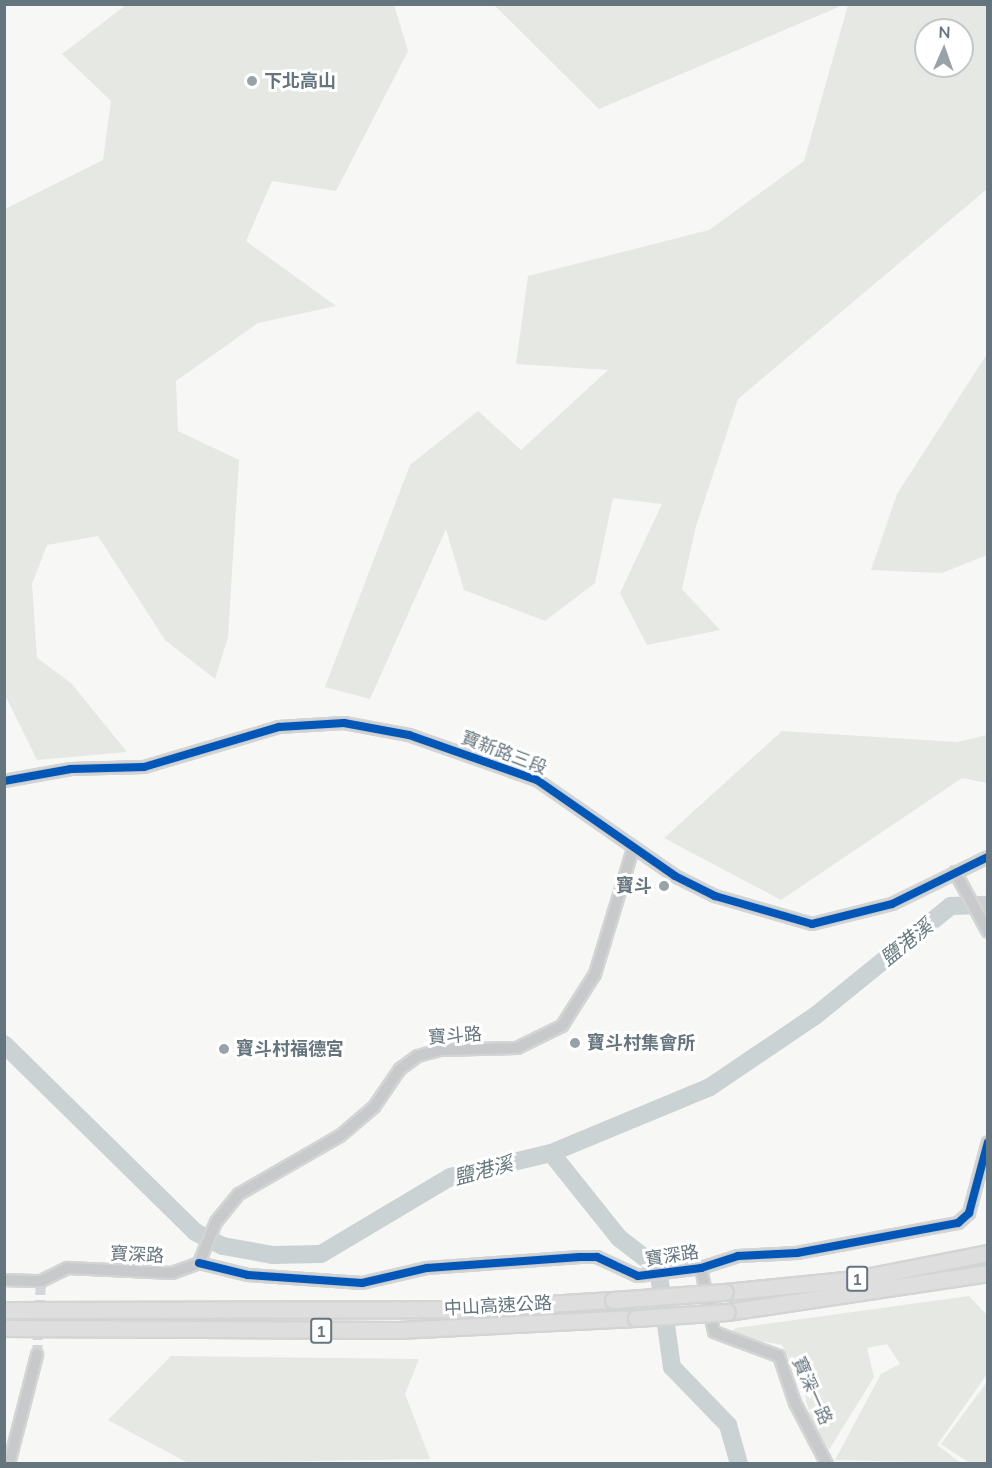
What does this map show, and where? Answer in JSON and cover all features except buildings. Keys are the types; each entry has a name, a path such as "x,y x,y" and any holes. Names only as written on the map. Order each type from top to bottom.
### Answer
{"highway":[{"name":"中山高速公路","path":"4,1310 465,1309 725,1292 855,1279 987,1253"},
{"name":"中山高速公路","path":"4,1328 398,1330 636,1318 727,1312 987,1272"}],"street":[{"name":"寶新路三段","path":"4,781 71,769 144,767 279,727 355,724 409,735 537,780 633,849 715,896 812,924 892,904 987,857"},
{"name":"寶斗路","path":"200,1263 216,1222 239,1194 340,1136 374,1107 400,1069 418,1056 441,1050 517,1048 537,1043 562,1026 595,974 633,849"},
{"path":"955,872 984,928"},
{"name":"寶深路","path":"4,1280 40,1281 68,1268 165,1274 200,1263 248,1275 362,1283 427,1268 597,1257 638,1276 701,1268 738,1256 798,1253 958,1223 969,1213 987,1142"},
{"name":"寶深一路","path":"701,1268 714,1332 778,1356 795,1403 826,1464"},
{"path":"9,1464 38,1355"}],"shaded area":[{"path":"126,5 394,5 408,51 336,191 272,181 246,241 336,306 258,323 176,381 178,431 239,460 228,637 215,679 165,640 98,536 47,545 32,584 37,658 71,683 127,752 37,760 5,695 5,209 103,160 111,101 62,54"},
{"path":"494,5 843,5 599,109"},
{"path":"848,5 987,5 987,189 738,399 696,526 682,589 720,630 647,645 620,593 662,504 613,498 595,583 545,621 464,590 446,529 370,699 325,687 410,465 478,411 521,450 608,370 516,364 528,276 709,230 804,161"},
{"path":"987,354 987,555 942,573 871,570 897,494"},
{"path":"782,731 957,742 987,735 987,783 962,778 781,900 664,838"},
{"path":"969,1296 987,1315 987,1374 937,1445 961,1463 835,1460 881,1374 900,1364 887,1344 867,1348 874,1377 829,1450 813,1427 803,1387 782,1345 727,1335 736,1328"},
{"path":"171,1356 419,1359 405,1394 430,1459 188,1463 108,1420"},
{"path":"987,1382 987,1463 970,1463 941,1444"}],"waterway":[{"name":"鹽港溪","path":"4,1044 195,1232 223,1246 273,1255 321,1254 450,1177 551,1153 710,1087 815,1016 951,906 988,905"},
{"path":"551,1153 619,1238 658,1268 672,1367 728,1425 739,1464"}],"tunnel":[{"path":"37,1355 41,1281"}],"cycle path":[{"path":"4,781 71,769 144,767 279,727 344,723 409,735 537,780 675,876 715,896 812,924 892,904 988,857"},
{"path":"199,1263 248,1275 362,1283 427,1268 580,1257 597,1257 638,1276 701,1268 738,1256 797,1253 958,1223 969,1213 988,1142"}],"place":[{"name":"下北高山","path":"252,81"},
{"name":"寶斗","path":"664,886"},
{"name":"寶斗村集會所","path":"575,1043"},
{"name":"寶斗村福德宮","path":"224,1049"}]}
